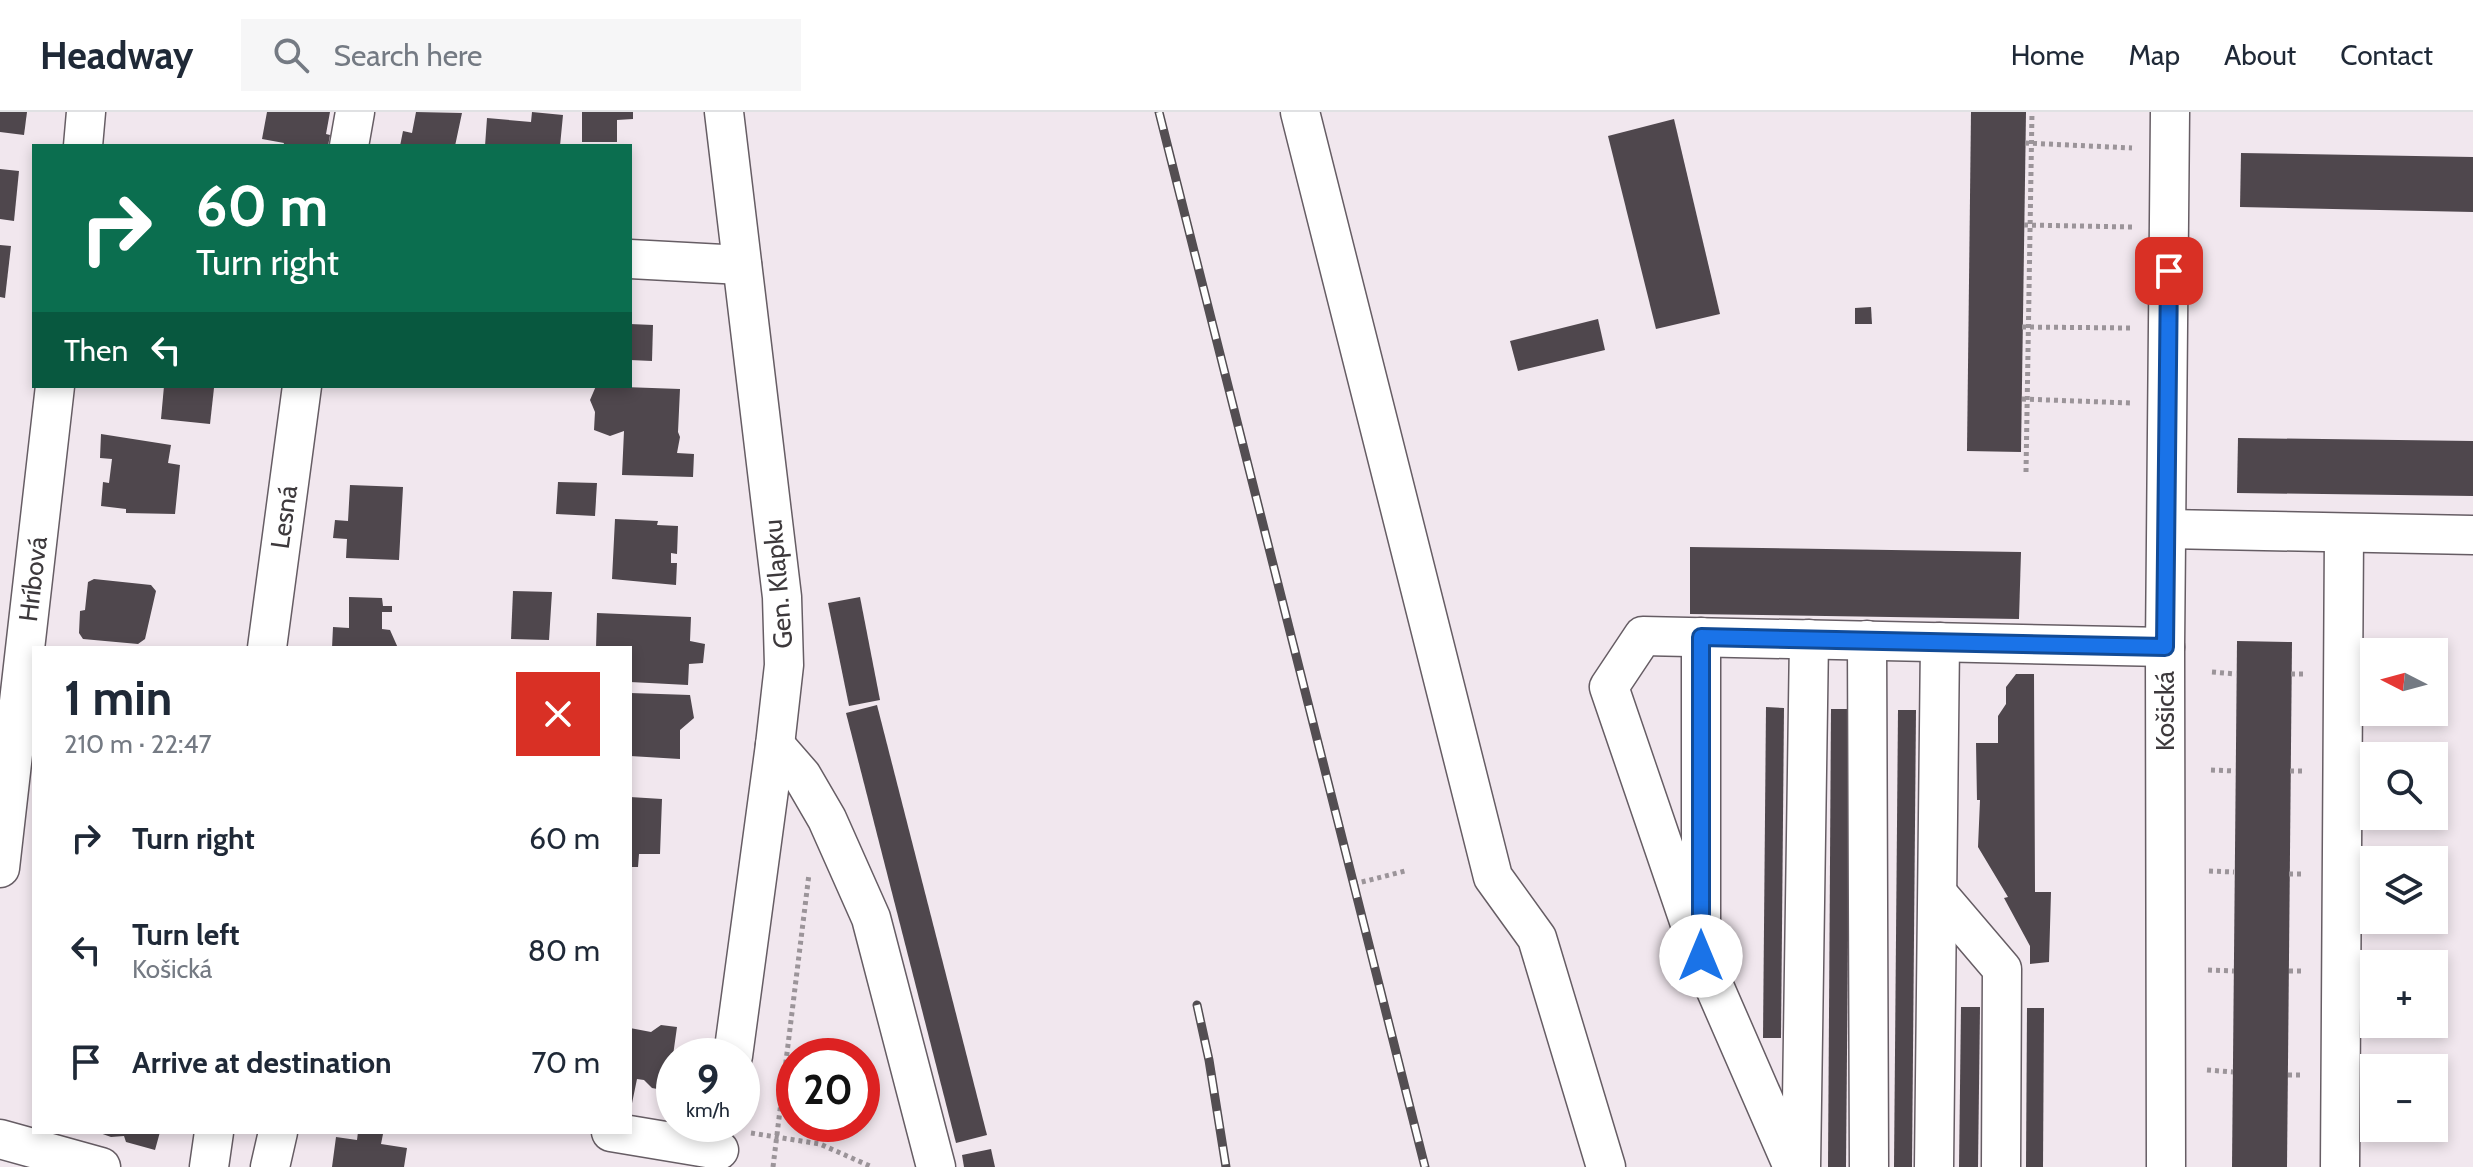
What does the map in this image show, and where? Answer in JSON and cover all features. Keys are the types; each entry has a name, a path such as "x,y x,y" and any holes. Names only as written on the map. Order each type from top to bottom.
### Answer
{"street":[{"path":"83,144 86,112"},
{"path":"349,144 355,112"},
{"name":"Gen. Klapku","path":"724,112 782,597 784,665 735,1038"},
{"path":"1300,112 1493,877 1537,938 1606,1167"},
{"name":"Košická","path":"2166,1167 2165,647 2170,112"},
{"path":"632,259 742,265"},
{"name":"Hríbová","path":"0,868 55,388"},
{"name":"Lesná","path":"267,646 302,388"},
{"path":"2167,529 2473,535"},
{"path":"2340,1167 2344,533"},
{"path":"1793,1167 1701,956 1609,687 1643,636 2165,647"},
{"path":"1701,637 1701,956"},
{"path":"1801,1167 1809,639"},
{"path":"1867,640 1869,1167"},
{"path":"1934,1167 1940,642"},
{"path":"775,745 802,776 827,819 871,918 936,1167"},
{"path":"1938,894 2002,969 2001,1167"},
{"path":"209,1167 214,1134"},
{"path":"270,1167 278,1134"},
{"path":"632,1134 727,1143"},
{"path":"0,1139 101,1167"}],"path":[{"path":"2026,472 2024,399 2028,143 2032,112"},
{"path":"2028,143 2134,148"},
{"path":"2027,225 2132,227"},
{"path":"2025,327 2131,328"},
{"path":"2024,399 2130,403"},
{"path":"2212,672 2236,674"},
{"path":"2211,770 2235,771"},
{"path":"789,1038 811,865"},
{"path":"1354,884 1405,871"},
{"path":"2209,871 2234,872"},
{"path":"2208,970 2234,971"},
{"path":"2207,1070 2233,1072"},
{"path":"727,1143 776,1137"},
{"path":"773,1167 776,1142"},
{"path":"808,1142 820,1144 872,1167"}],"building":[{"path":"0,112 27,112 24,135 0,132"},
{"path":"267,112 330,112 326,134 330,135 328,144 284,144 262,139"},
{"path":"416,112 462,113 455,144 400,144 403,131 412,133"},
{"path":"532,112 563,115 560,144 485,144 487,118 531,122"},
{"path":"582,112 633,112 633,119 617,120 617,142 582,142"},
{"path":"1971,112 2026,112 2021,452 1967,451"},
{"path":"1674,119 1720,314 1656,329 1608,136"},
{"path":"2241,153 2473,157 2473,212 2240,207"},
{"path":"0,169 19,171 14,221 0,219"},
{"path":"0,245 11,246 5,298 0,297"},
{"path":"1871,307 1872,324 1855,324 1855,308"},
{"path":"1598,319 1605,350 1518,371 1510,341"},
{"path":"632,324 653,325 652,361 632,360"},
{"path":"164,388 214,388 210,424 161,419"},
{"path":"595,388 680,389 677,453 694,454 693,477 622,475 624,431 610,436 594,430 595,412 590,400"},
{"path":"101,434 171,445 168,463 180,465 175,514 126,513 126,509 101,506 103,482 109,483 112,459 100,458"},
{"path":"2238,438 2473,441 2473,496 2237,493"},
{"path":"558,482 597,483 595,516 556,514"},
{"path":"350,485 403,487 399,560 346,558 347,539 333,538 335,520 348,521"},
{"path":"615,519 658,521 657,525 678,526 677,554 671,553 671,563 677,563 676,585 612,579"},
{"path":"1690,547 2021,552 2019,619 1690,614"},
{"path":"94,579 151,585 156,591 145,639 138,644 83,639 79,633 80,611 85,610 88,582"},
{"path":"513,591 552,592 549,640 511,639"},
{"path":"349,597 382,598 383,606 392,606 392,612 382,612 382,629 390,630 397,646 332,646 333,627 349,628"},
{"path":"860,597 880,700 849,706 828,603"},
{"path":"597,613 691,617 690,641 705,644 703,663 689,664 688,685 632,682 632,646 596,646"},
{"path":"2237,641 2292,642 2287,1167 2232,1167"},
{"path":"2016,674 2034,674 2035,892 2051,892 2049,962 2030,964 2030,946 2004,898 2008,897 1978,847 1980,800 1977,800 1976,743 1998,743 1998,716 2006,704 2006,687"},
{"path":"632,693 690,695 694,718 680,730 680,759 632,756"},
{"path":"877,705 987,1135 956,1143 846,713"},
{"path":"1766,707 1784,708 1781,1038 1763,1038"},
{"path":"1831,709 1850,709 1846,1167 1828,1167"},
{"path":"1898,710 1916,710 1912,1167 1894,1167"},
{"path":"632,797 662,799 660,854 639,854 638,867 632,867"},
{"path":"1961,1007 1980,1007 1978,1167 1959,1167"},
{"path":"2027,1008 2044,1008 2043,1167 2026,1167"},
{"path":"661,1025 677,1027 675,1038 656,1038 656,1089 637,1079 632,1103 632,1028 651,1032"},
{"path":"103,1134 159,1134 155,1150 126,1142 124,1136"},
{"path":"358,1134 383,1134 381,1144 407,1148 404,1167 332,1167 336,1137 357,1140"},
{"path":"991,1149 995,1167 964,1167 962,1155"}],"railway":[{"path":"1159,112 1425,1167"},
{"path":"1197,1005 1226,1167"}],"route":[{"path":"1701,956 1701,637 2165,647 2169,271"}]}
